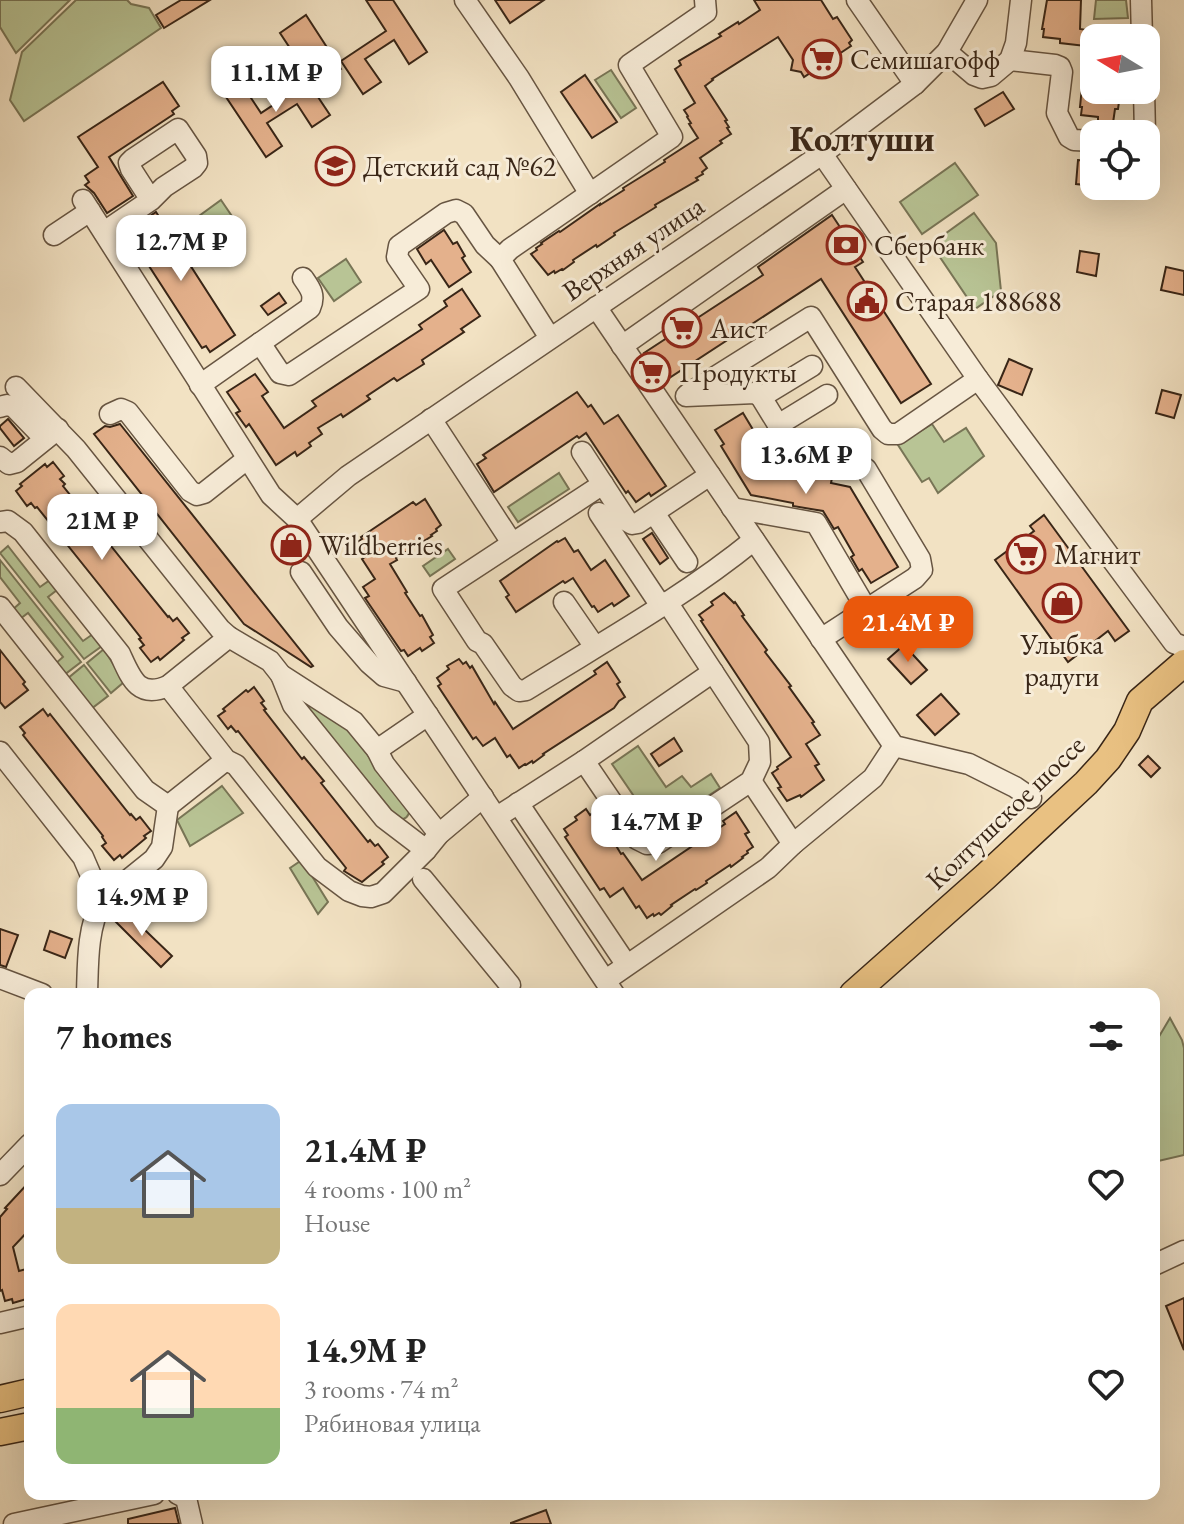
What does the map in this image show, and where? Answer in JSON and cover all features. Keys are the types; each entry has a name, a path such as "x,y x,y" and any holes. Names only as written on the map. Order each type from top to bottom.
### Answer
{"main road":[{"name":"Колтушское шоссе","path":"860,988 1086,783 1108,759 1127,731 1140,701 1184,663"},
{"path":"0,1399 24,1393"},
{"path":"0,1432 24,1427"}],"street":[{"path":"465,0 519,78 590,194"},
{"path":"500,259 672,137 629,65 706,12 705,0"},
{"path":"857,0 915,84"},
{"name":"Верхняя улица","path":"297,519 348,476 822,154 915,84 947,52 977,0"},
{"path":"947,52 974,75 982,78 991,76 1010,60 1016,43 1021,0"},
{"path":"1141,0 1142,24"},
{"path":"1010,60 1060,67 1057,113 1069,137 1080,140"},
{"path":"822,154 978,379 1174,643 1184,647"},
{"path":"622,346 846,189"},
{"path":"104,232 151,200"},
{"path":"54,235 86,205 271,495 297,519 610,987 626,964 768,868 873,778 894,746"},
{"path":"260,343 280,373 289,375 419,289 397,257 399,246 446,213 456,210 464,214 485,245 500,259 550,338"},
{"path":"200,385 310,308 312,292 303,278"},
{"path":"596,307 894,746 969,764 1031,798"},
{"path":"665,409 811,317 888,434 898,434 978,379"},
{"path":"761,397 812,366"},
{"path":"16,387 52,434"},
{"path":"686,396 755,393 761,397 788,441 796,448 850,458 866,469 920,559 922,570 915,578 821,639"},
{"path":"778,425 827,395"},
{"path":"0,407 14,407 76,449 213,621 229,637 270,661 281,675 293,705 384,818 433,842"},
{"path":"110,414 121,409 128,412 190,491 197,495 204,493 247,459"},
{"path":"431,419 512,543"},
{"path":"0,457 9,464 17,462 52,434"},
{"path":"582,452 632,524"},
{"path":"614,536 710,475"},
{"path":"603,484 443,589 477,641 483,644 512,686 519,691 526,690 664,604 754,540"},
{"path":"732,508 816,523 867,610"},
{"path":"584,761 637,839 647,844 658,843 751,781 760,762 759,742 599,513"},
{"path":"654,513 687,562"},
{"path":"0,522 8,521 23,532 120,654 129,674 148,691 168,686 229,637"},
{"path":"301,572 338,627 369,663 384,676 406,682"},
{"path":"564,602 595,647"},
{"path":"0,607 145,790 168,806"},
{"path":"497,817 713,672"},
{"path":"281,675 354,722 377,750 433,842"},
{"path":"168,686 317,867 349,891 362,896 383,893 483,797"},
{"path":"377,750 428,715"},
{"path":"0,752 83,857 102,901"},
{"path":"87,988 92,929 102,901 154,859 162,847 168,806 226,760"},
{"path":"751,781 793,844"},
{"path":"518,803 626,964"},
{"path":"423,879 510,985"},
{"path":"0,978 26,988"},
{"path":"0,1175 24,1150"},
{"path":"1160,1262 1184,1251"},
{"path":"0,1323 24,1317"},
{"path":"14,1524 126,1500"},
{"path":"186,1500 192,1524"}],"green space":[{"path":"0,0 70,0 16,53 0,27"},
{"path":"76,0 127,0 149,8 161,28 24,121 10,100 22,52"},
{"path":"1096,0 1126,0 1128,18 1094,19"},
{"path":"611,70 636,108 621,118 595,80"},
{"path":"955,163 978,195 922,234 900,202"},
{"path":"221,200 242,231 220,246 199,216"},
{"path":"974,213 996,243 1001,291 975,309 931,244"},
{"path":"346,259 361,282 334,301 318,278"},
{"path":"932,424 944,442 966,428 984,456 938,493 929,478 922,482 898,445"},
{"path":"559,473 569,489 518,522 508,507"},
{"path":"8,546 40,587 50,580 57,590 48,597 83,641 93,634 102,646 84,659 0,553"},
{"path":"448,549 455,559 430,576 423,566"},
{"path":"0,560 81,662 64,675 55,664 63,657 28,613 20,619 12,610 20,603 0,577"},
{"path":"104,649 124,682 111,693 87,663"},
{"path":"84,665 108,696 91,709 67,679"},
{"path":"312,705 349,730 410,810 406,817 399,820 307,708"},
{"path":"638,746 666,787 682,776 691,787 711,774 720,788 657,830 612,764"},
{"path":"222,786 243,813 190,846 177,820"},
{"path":"302,860 328,902 318,914 290,868"},
{"path":"1170,1018 1184,1048 1184,1155 1160,1161 1160,1035"}],"building":[{"path":"181,0 210,0 164,28 156,15"},
{"path":"366,0 393,0 427,52 409,64 394,40 365,59 381,82 363,94 341,61 386,31"},
{"path":"495,0 544,0 510,23"},
{"path":"754,0 821,0 852,40 849,43 851,46 804,77 801,72 791,70 793,60 778,37 712,79 705,86 727,120 731,134 700,158 707,168 696,178 698,180 655,205 563,270 548,275 531,254 541,243 698,138 684,110 695,103 675,69 681,65 679,61 760,10"},
{"path":"1047,0 1081,0 1080,45 1043,37"},
{"path":"306,15 341,69 315,86 280,33"},
{"path":"585,75 617,122 592,138 561,92"},
{"path":"163,82 179,106 172,111 174,114 109,157 133,196 107,213 85,185 89,182 85,176 98,167 78,137"},
{"path":"308,82 330,115 312,127 297,104 267,123 282,146 266,157 226,97 243,86 261,113"},
{"path":"1003,92 1014,109 985,126 975,109"},
{"path":"1080,104 1119,104 1113,120 1081,115"},
{"path":"1078,160 1080,160 1080,184 1076,184"},
{"path":"156,212 235,335 210,352 206,346 202,348 127,232"},
{"path":"832,215 863,262 855,267 931,384 901,403 821,279 663,382 644,353 763,275 758,267"},
{"path":"444,230 453,244 457,242 471,272 449,287 431,260 426,264 417,249"},
{"path":"1080,251 1099,254 1096,276 1077,272"},
{"path":"1166,267 1184,271 1184,295 1161,290"},
{"path":"462,289 480,316 461,329 464,332 422,360 424,364 397,381 394,378 343,417 341,414 318,428 322,434 297,456 295,452 276,465 249,424 246,427 236,413 240,411 227,392 255,374 268,392 262,396 284,428 316,406 312,401 422,329 419,325 447,306 444,301"},
{"path":"279,293 286,303 268,315 261,306"},
{"path":"1009,359 1032,369 1022,395 998,385"},
{"path":"1162,390 1181,395 1174,418 1156,413"},
{"path":"577,392 604,424 618,415 666,486 636,502 628,491 626,493 586,433 494,492 477,464 486,458 483,455"},
{"path":"743,413 776,468 817,472 816,475 832,478 831,483 850,487 898,567 871,583 862,569 859,571 838,527 834,529 823,511 751,495 721,446 724,444 715,430"},
{"path":"8,419 24,438 14,446 0,428"},
{"path":"120,424 313,666 244,624 94,434 105,426"},
{"path":"53,462 64,476 60,479 65,484 63,486 168,617 173,621 177,618 189,633 160,660 158,657 151,662 140,648 144,645 141,638 101,587 37,507 31,503 27,506 16,491 45,464 47,467"},
{"path":"425,499 441,525 432,536 390,564 433,635 430,637 434,643 408,656 404,650 401,651 365,598 369,596 363,587 375,579 356,543 413,502 416,505"},
{"path":"1044,515 1129,631 1115,641 1108,631 1068,662 995,560 1034,531 1030,526"},
{"path":"290,531 304,553 294,560 279,539"},
{"path":"652,533 668,558 660,564 643,539"},
{"path":"565,538 574,552 578,550 591,570 605,560 629,596 598,612 573,578 565,583 563,581 516,612 500,581"},
{"path":"724,593 744,615 820,735 806,744 819,764 815,766 824,780 801,797 787,801 778,788 781,787 772,773 791,757 701,621 699,615"},
{"path":"904,645 927,670 911,684 888,659"},
{"path":"0,650 28,690 5,708 0,702"},
{"path":"459,659 470,668 472,666 513,729 596,674 594,671 607,662 620,682 617,684 625,697 614,708 533,763 519,768 510,755 507,757 495,738 483,746 476,737 473,739 438,686 441,684 437,678 449,669 447,666"},
{"path":"254,687 264,701 261,703 264,710 302,759 304,757 324,781 321,783 368,842 370,840 375,846 378,844 388,857 362,882 344,871 346,868 238,731 231,726 228,729 218,716 246,690 248,692"},
{"path":"941,694 959,714 935,735 917,715"},
{"path":"43,709 130,815 136,820 140,817 151,831 122,858 120,855 114,860 102,846 106,843 103,836 23,735 25,733 20,727"},
{"path":"674,738 682,751 659,766 651,754"},
{"path":"1148,756 1160,768 1151,777 1139,765"},
{"path":"586,809 590,815 594,812 599,817 621,854 642,880 725,824 723,821 736,812 749,832 745,834 753,847 731,867 671,905 661,915 653,914 647,918 623,888 610,897 604,888 600,890 565,837 568,835 564,829"},
{"path":"122,908 172,956 161,967 112,918"},
{"path":"0,929 18,935 6,967 0,965"},
{"path":"50,931 72,939 65,958 44,950"},
{"path":"24,1187 24,1235 13,1247 19,1271 24,1270 24,1300 13,1303 12,1299 5,1301 0,1291 0,1217"},
{"path":"1184,1298 1184,1350 1166,1306"},
{"path":"175,1508 179,1524 128,1524 128,1519"},
{"path":"546,1510 551,1524 511,1524 511,1523"}],"place":[{"name":"Семишагофф","path":"822,59"},
{"name":"Детский сад №62","path":"335,166"},
{"name":"Сбербанк","path":"846,245"},
{"name":"Старая 188688","path":"867,301"},
{"name":"Аист","path":"682,328"},
{"name":"Продукты","path":"651,372"},
{"name":"Wildberries","path":"291,545"},
{"name":"Магнит","path":"1026,554"},
{"name":"Улыбка радуги","path":"1062,603"}],"district":[{"name":"Колтуши","path":"862,138"}]}
